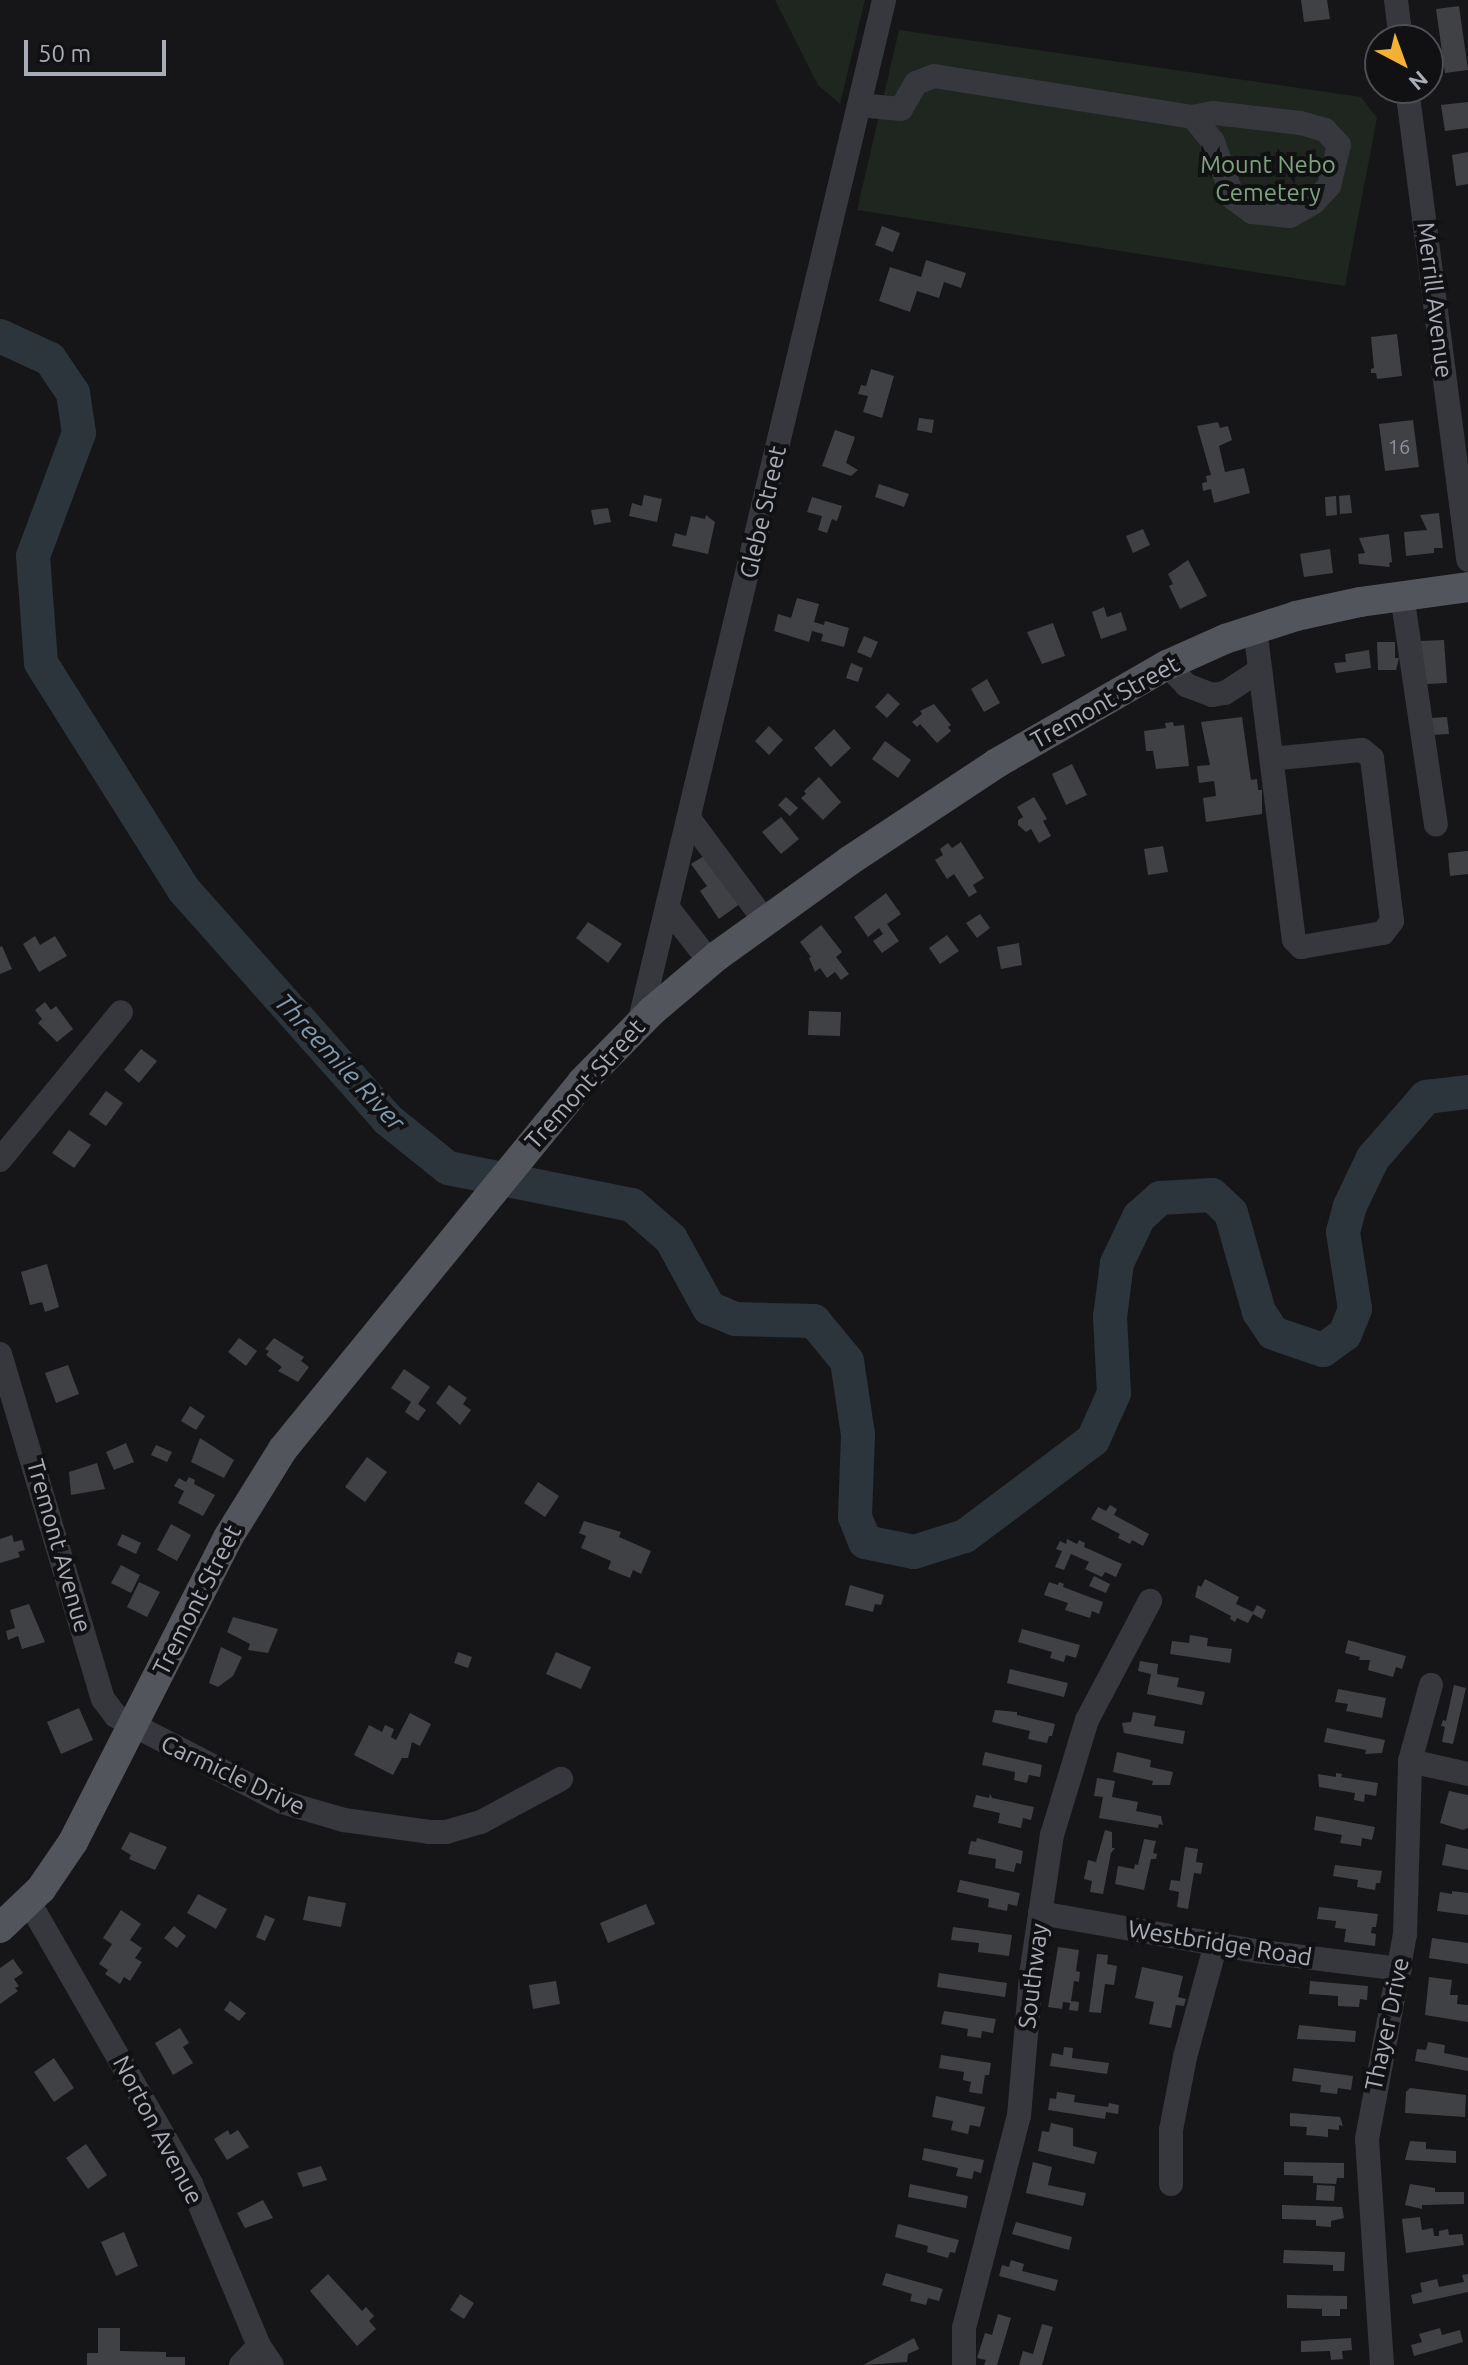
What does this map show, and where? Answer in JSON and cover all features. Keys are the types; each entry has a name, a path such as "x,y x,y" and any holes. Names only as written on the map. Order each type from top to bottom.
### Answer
{"main road":[{"name":"Tremont Street","path":"0,1928 29,1902 62,1860 133,1728 229,1536 265,1476 311,1413 536,1136 582,1082 639,1024 710,962 765,921 997,763 1167,665 1255,628 1316,611 1468,587"}],"street":[{"name":"Glebe Street","path":"639,1024 884,0"},
{"path":"1396,0 1399,24"},
{"path":"859,105 901,109 916,83 934,76 1193,117 1213,113 1300,123 1325,130 1339,145 1329,186 1314,202 1290,216 1252,212 1233,198 1213,142 1193,117"},
{"name":"Merrill Avenue","path":"1409,104 1468,560"},
{"path":"1402,595 1436,824"},
{"path":"1255,628 1271,759 1294,940 1301,947 1383,933 1392,921 1372,758 1362,750 1271,759"},
{"path":"1167,665 1186,685 1212,695 1225,693 1260,670"},
{"path":"690,820 765,921"},
{"path":"668,908 710,962"},
{"path":"0,1160 121,1012"},
{"name":"Tremont Avenue","path":"0,1354 103,1699 116,1716 133,1728"},
{"name":"Southway","path":"964,2365 964,2328 1019,2116 1029,1994 1052,1835 1087,1720 1150,1601"},
{"name":"Thayer Drive","path":"1382,2365 1367,2139 1400,1969 1405,1923 1410,1761 1431,1685"},
{"name":"Carmicle Drive","path":"133,1728 282,1802 344,1820 429,1832 446,1832 481,1822 561,1779"},
{"path":"1410,1761 1468,1774"},
{"name":"Norton Avenue","path":"29,1902 191,2184 266,2356"},
{"name":"Westbridge Road","path":"1040,1913 1216,1944 1400,1969"},
{"path":"1171,2184 1171,2130 1185,2057 1216,1944"},
{"path":"241,2365 266,2356"}],"green space":[{"path":"775,0 865,0 840,104 818,85"},
{"name":"Mount Nebo Cemetery","path":"899,30 1361,97 1377,118 1345,286 857,210"}],"building":[{"path":"1301,0 1327,0 1330,19 1304,22"},
{"path":"1459,6 1468,70 1445,73 1444,24 1438,24 1436,9"},
{"path":"1468,102 1468,128 1445,131 1441,105"},
{"path":"1468,152 1468,184 1456,186 1452,155"},
{"path":"882,226 900,233 893,252 875,245"},
{"path":"926,260 966,273 961,288 944,282 939,298 917,291 910,312 879,301 890,267 921,277"},
{"path":"1397,334 1402,376 1377,379 1376,373 1371,373 1374,368 1371,337"},
{"path":"871,369 894,376 882,418 863,412 868,396 858,394 861,385 866,386"},
{"path":"919,418 934,420 932,433 917,430"},
{"path":"1413,420 1419,467 1385,471 1379,424"},
{"path":"1218,422 1220,428 1228,426 1232,440 1219,446 1225,472 1244,468 1250,493 1214,503 1211,489 1203,491 1202,483 1207,482 1206,476 1211,475 1197,426"},
{"path":"835,430 855,437 846,463 858,470 851,476 822,466"},
{"path":"879,484 909,494 904,507 875,497"},
{"path":"644,495 662,499 657,522 629,516 632,503 642,506"},
{"path":"1350,495 1352,513 1340,514 1339,496"},
{"path":"1336,496 1337,515 1326,516 1325,497"},
{"path":"812,497 842,506 837,521 832,519 827,533 818,530 822,516 807,512"},
{"path":"608,508 611,522 594,525 591,510"},
{"path":"1439,513 1443,548 1434,548 1434,553 1406,556 1404,532 1427,530 1420,515"},
{"path":"706,515 715,522 708,554 672,546 675,533 686,536 691,516 705,519"},
{"path":"1143,529 1150,545 1133,553 1126,536"},
{"path":"1389,534 1390,567 1359,564 1358,554 1365,553 1359,538"},
{"path":"1330,549 1333,573 1304,577 1300,554"},
{"path":"1188,560 1207,596 1180,609 1169,586 1173,584 1168,574"},
{"path":"797,598 819,604 814,622 824,625 825,621 849,628 844,647 821,641 823,634 812,631 809,642 774,631 778,614 791,618"},
{"path":"1104,607 1107,617 1121,612 1127,630 1101,639 1092,612"},
{"path":"1053,623 1065,656 1042,664 1027,632"},
{"path":"864,636 878,642 871,658 857,652"},
{"path":"1444,640 1447,683 1427,684 1420,641"},
{"path":"1377,642 1395,642 1395,658 1399,658 1396,670 1378,670"},
{"path":"1369,650 1371,668 1336,673 1334,663 1346,662 1345,654"},
{"path":"851,663 863,668 858,682 846,678"},
{"path":"987,679 1000,703 984,712 971,689"},
{"path":"888,693 900,704 887,718 875,707"},
{"path":"934,704 951,725 948,727 951,731 937,743 920,724 917,727 912,722 922,714 920,711"},
{"path":"1242,717 1251,780 1257,779 1258,790 1262,790 1262,814 1206,822 1203,798 1216,796 1214,781 1199,783 1197,766 1210,765 1201,722"},
{"path":"1447,717 1449,734 1430,735 1429,718"},
{"path":"1173,722 1174,726 1184,725 1189,766 1156,769 1153,751 1146,751 1144,731 1166,728 1165,723"},
{"path":"769,726 783,740 769,755 755,741"},
{"path":"834,729 851,748 831,767 814,748"},
{"path":"885,741 911,760 898,778 872,759"},
{"path":"1072,764 1087,795 1066,805 1052,774"},
{"path":"819,777 841,802 823,820 801,798"},
{"path":"786,797 798,808 790,816 778,805"},
{"path":"1034,797 1047,819 1043,821 1051,836 1039,843 1031,829 1026,832 1018,825 1018,820 1023,817 1017,807"},
{"path":"781,817 799,839 781,854 762,832"},
{"path":"961,842 984,878 973,885 977,892 969,897 954,874 947,879 935,860 943,855 940,849 948,843 952,848"},
{"path":"1163,846 1168,872 1148,875 1144,849"},
{"path":"1468,851 1468,874 1450,876 1448,853"},
{"path":"707,854 741,903 719,919 700,891 707,886 691,864"},
{"path":"886,893 901,914 887,924 899,941 882,953 873,941 883,934 879,928 868,937 854,917"},
{"path":"980,914 990,928 977,938 966,923"},
{"path":"588,922 622,944 608,963 576,938"},
{"path":"821,925 842,952 836,957 849,974 841,980 835,972 827,978 820,968 815,972 811,957 800,942"},
{"path":"947,935 959,951 940,964 929,948"},
{"path":"35,936 40,945 55,936 67,956 39,972 23,944"},
{"path":"1019,943 1022,965 1001,969 997,947"},
{"path":"0,947 12,969 0,974"},
{"path":"45,1002 51,1010 56,1006 73,1029 57,1042 38,1023 42,1019 35,1010"},
{"path":"809,1011 841,1012 840,1036 808,1035"},
{"path":"141,1049 157,1061 139,1083 124,1070"},
{"path":"106,1091 123,1103 106,1126 89,1114"},
{"path":"69,1130 91,1145 74,1168 52,1153"},
{"path":"47,1264 59,1307 45,1312 42,1302 30,1305 21,1272"},
{"path":"239,1338 257,1351 246,1366 228,1352"},
{"path":"274,1338 304,1357 301,1361 309,1367 298,1382 278,1371 282,1367 266,1355 269,1351 265,1349"},
{"path":"68,1365 79,1394 56,1403 45,1373"},
{"path":"404,1369 430,1387 418,1404 426,1410 418,1421 405,1412 411,1402 391,1388"},
{"path":"449,1385 467,1398 463,1404 471,1410 460,1425 436,1403"},
{"path":"190,1406 205,1416 196,1430 181,1421"},
{"path":"200,1438 234,1460 224,1478 191,1462"},
{"path":"126,1443 134,1462 114,1470 106,1452"},
{"path":"156,1445 172,1452 167,1462 151,1455"},
{"path":"367,1457 387,1472 365,1502 345,1487"},
{"path":"97,1463 105,1489 71,1495 69,1472"},
{"path":"189,1477 195,1480 194,1484 215,1495 203,1516 178,1503 184,1491 174,1486 179,1478 186,1482"},
{"path":"538,1482 559,1496 545,1517 524,1503"},
{"path":"1110,1505 1117,1509 1114,1515 1149,1534 1143,1546 1118,1538 1120,1534 1091,1519 1098,1507 1106,1511"},
{"path":"584,1521 621,1532 619,1537 651,1551 641,1574 633,1570 630,1578 608,1569 611,1561 581,1548 586,1536 579,1533"},
{"path":"171,1524 191,1535 177,1561 157,1550"},
{"path":"122,1534 141,1543 136,1554 117,1545"},
{"path":"12,1535 14,1542 22,1540 25,1550 18,1552 20,1557 0,1563 0,1539"},
{"path":"1067,1539 1077,1544 1079,1540 1085,1543 1084,1547 1122,1564 1116,1577 1105,1572 1102,1577 1085,1569 1089,1562 1071,1554 1064,1570 1055,1567 1062,1551 1056,1549 1060,1541 1066,1544"},
{"path":"121,1565 140,1575 131,1593 111,1583"},
{"path":"1094,1576 1110,1584 1106,1593 1089,1586"},
{"path":"1205,1579 1239,1597 1236,1604 1253,1612 1257,1605 1266,1610 1262,1619 1253,1614 1248,1623 1237,1618 1235,1622 1230,1619 1231,1616 1195,1597 1198,1585 1201,1587"},
{"path":"139,1582 160,1592 147,1617 127,1607"},
{"path":"1049,1582 1058,1585 1059,1582 1064,1584 1063,1587 1103,1602 1099,1614 1092,1611 1090,1618 1065,1610 1068,1603 1044,1595"},
{"path":"850,1585 884,1595 881,1605 875,1604 873,1612 845,1605"},
{"path":"29,1604 45,1642 22,1649 18,1636 8,1640 6,1631 15,1628 10,1610"},
{"path":"233,1617 278,1629 268,1653 248,1650 250,1644 227,1632"},
{"path":"1022,1629 1080,1645 1076,1658 1066,1655 1064,1662 1050,1658 1052,1652 1018,1642"},
{"path":"1190,1635 1208,1638 1207,1646 1232,1649 1230,1663 1170,1654 1172,1641 1189,1643"},
{"path":"1348,1640 1406,1656 1402,1669 1396,1667 1393,1677 1368,1670 1370,1660 1359,1660 1360,1657 1345,1653"},
{"path":"221,1647 242,1657 233,1676 218,1687 209,1683"},
{"path":"458,1652 472,1657 468,1668 454,1663"},
{"path":"556,1652 591,1667 581,1689 546,1674"},
{"path":"1140,1661 1158,1664 1157,1674 1179,1678 1177,1687 1205,1692 1202,1705 1147,1694 1151,1674 1138,1671"},
{"path":"1010,1669 1068,1683 1064,1697 1007,1683"},
{"path":"1454,1685 1466,1688 1453,1744 1442,1742 1445,1727 1441,1726 1443,1720 1446,1721"},
{"path":"1338,1689 1386,1698 1382,1718 1346,1711 1348,1704 1335,1702"},
{"path":"79,1708 93,1740 61,1754 47,1722"},
{"path":"995,1710 1017,1712 1017,1715 1055,1724 1052,1736 1049,1736 1047,1743 1028,1739 1030,1731 992,1722"},
{"path":"1133,1712 1156,1716 1154,1726 1185,1731 1183,1744 1124,1733 1122,1723 1131,1722"},
{"path":"410,1713 431,1724 420,1746 412,1742 408,1758 402,1758 393,1775 354,1755 369,1725 382,1732 385,1725 394,1729 391,1737 396,1740"},
{"path":"1327,1728 1385,1740 1382,1753 1365,1754 1366,1750 1324,1742"},
{"path":"985,1752 1042,1765 1040,1777 1029,1775 1027,1783 1014,1780 1015,1772 982,1765"},
{"path":"1117,1752 1151,1760 1150,1767 1173,1772 1170,1785 1152,1785 1153,1781 1113,1772"},
{"path":"1336,1773 1342,1774 1341,1777 1378,1783 1376,1796 1365,1794 1364,1802 1354,1800 1355,1793 1319,1787 1318,1774 1336,1777"},
{"path":"1097,1778 1115,1781 1112,1797 1138,1802 1136,1811 1161,1816 1163,1825 1159,1824 1158,1828 1099,1818 1103,1797 1094,1796"},
{"path":"1449,1791 1468,1795 1468,1828 1463,1830 1440,1823"},
{"path":"990,1794 992,1798 1034,1807 1031,1820 1023,1818 1021,1828 998,1823 1000,1813 973,1807 976,1795 989,1798"},
{"path":"1316,1816 1375,1827 1372,1840 1362,1838 1361,1846 1340,1843 1342,1835 1314,1830"},
{"path":"1105,1830 1112,1832 1112,1848 1115,1848 1111,1853 1103,1894 1090,1892 1092,1881 1084,1879 1088,1860 1096,1862"},
{"path":"130,1832 167,1847 155,1870 129,1859 131,1855 121,1849"},
{"path":"977,1838 1023,1851 1021,1864 1016,1863 1014,1872 995,1868 996,1859 968,1854 971,1841 976,1842"},
{"path":"1144,1839 1156,1841 1153,1853 1157,1854 1156,1859 1151,1859 1144,1890 1115,1884 1118,1866 1134,1869 1135,1864 1138,1865"},
{"path":"1446,1844 1468,1849 1468,1870 1442,1865"},
{"path":"1185,1847 1198,1849 1196,1862 1203,1863 1201,1874 1194,1873 1188,1909 1177,1907 1179,1892 1169,1890 1171,1880 1180,1881"},
{"path":"1335,1865 1382,1871 1380,1883 1376,1883 1375,1890 1357,1887 1358,1880 1333,1876"},
{"path":"960,1880 1020,1893 1017,1906 1008,1904 1007,1911 988,1907 989,1899 957,1892"},
{"path":"1452,1891 1468,1893 1468,1915 1437,1911 1440,1892 1452,1894"},
{"path":"198,1894 227,1909 216,1929 187,1913"},
{"path":"308,1896 346,1903 341,1927 303,1920"},
{"path":"646,1904 655,1924 608,1943 600,1923"},
{"path":"1319,1907 1378,1914 1376,1927 1372,1927 1371,1933 1376,1934 1375,1946 1344,1942 1346,1929 1335,1928 1336,1921 1317,1919"},
{"path":"121,1910 141,1924 130,1940 142,1948 135,1958 142,1962 130,1981 124,1977 120,1984 105,1974 108,1970 99,1964 112,1944 103,1938"},
{"path":"265,1915 275,1919 265,1941 256,1937"},
{"path":"174,1926 186,1936 177,1948 164,1938"},
{"path":"953,1927 1012,1935 1009,1956 978,1952 979,1943 951,1940"},
{"path":"1432,1938 1468,1943 1468,1964 1429,1958"},
{"path":"1058,1947 1079,1950 1076,1971 1080,1972 1079,1982 1074,1981 1071,2001 1079,2002 1078,2011 1069,2010 1070,2003 1063,2002 1062,2009 1048,2007"},
{"path":"1097,1954 1108,1955 1107,1964 1117,1966 1114,1985 1105,1984 1101,2013 1089,2012"},
{"path":"13,1959 23,1973 14,1979 19,1986 15,1988 18,1991 0,2004 0,1968"},
{"path":"1142,1967 1183,1976 1178,1997 1186,1999 1184,2006 1176,2005 1171,2028 1149,2024 1154,2002 1135,1998"},
{"path":"939,1973 1007,1983 1005,1997 937,1987"},
{"path":"1429,1977 1452,1980 1450,1995 1458,1995 1457,2004 1468,2005 1468,2022 1425,2015"},
{"path":"556,1981 560,2004 533,2009 529,1985"},
{"path":"1310,1981 1368,1986 1367,2000 1360,1999 1359,2007 1338,2006 1338,1996 1309,1994"},
{"path":"230,2001 246,2013 239,2021 224,2010"},
{"path":"944,2011 996,2019 993,2033 982,2031 981,2038 967,2036 968,2029 941,2024"},
{"path":"1299,2025 1356,2031 1355,2042 1297,2039"},
{"path":"180,2028 189,2043 183,2047 193,2063 173,2075 155,2043"},
{"path":"1428,2042 1445,2045 1444,2053 1468,2058 1468,2071 1415,2061 1417,2049 1426,2050"},
{"path":"1064,2047 1073,2048 1072,2058 1109,2063 1107,2074 1050,2066 1052,2053 1063,2055"},
{"path":"941,2055 991,2063 989,2075 985,2075 982,2094 969,2092 971,2082 963,2080 964,2072 939,2068"},
{"path":"54,2058 74,2088 54,2102 34,2072"},
{"path":"1294,2068 1353,2076 1351,2090 1338,2088 1337,2094 1320,2092 1321,2085 1292,2081"},
{"path":"1410,2088 1466,2095 1465,2117 1405,2113 1406,2092"},
{"path":"1057,2092 1075,2095 1074,2102 1108,2107 1109,2103 1119,2105 1118,2114 1106,2112 1105,2119 1048,2110 1050,2098 1056,2099"},
{"path":"936,2096 985,2107 980,2127 970,2125 968,2134 951,2130 953,2121 932,2117"},
{"path":"1290,2113 1340,2117 1343,2126 1339,2125 1339,2130 1328,2129 1328,2137 1306,2135 1307,2127 1290,2126"},
{"path":"1051,2123 1073,2128 1073,2146 1097,2152 1094,2164 1038,2151 1042,2131 1049,2132"},
{"path":"228,2130 230,2135 238,2130 249,2147 227,2160 214,2139"},
{"path":"1410,2141 1426,2142 1426,2149 1456,2151 1456,2163 1405,2160"},
{"path":"86,2144 107,2175 88,2189 66,2158"},
{"path":"924,2148 984,2160 981,2173 974,2171 972,2179 956,2176 958,2168 922,2160"},
{"path":"1033,2162 1052,2167 1048,2185 1086,2193 1083,2206 1026,2193"},
{"path":"1284,2162 1344,2163 1344,2178 1337,2178 1336,2184 1313,2183 1313,2176 1284,2175"},
{"path":"321,2166 327,2180 303,2187 297,2173"},
{"path":"910,2184 968,2196 966,2208 908,2197"},
{"path":"1410,2184 1435,2188 1435,2192 1464,2192 1464,2204 1422,2205 1422,2209 1405,2205"},
{"path":"1317,2185 1335,2186 1334,2201 1316,2200"},
{"path":"263,2200 273,2218 245,2228 237,2213"},
{"path":"1282,2205 1342,2207 1344,2218 1331,2221 1331,2227 1316,2226 1316,2220 1282,2219"},
{"path":"1420,2217 1422,2230 1433,2228 1434,2236 1448,2229 1449,2235 1462,2234 1464,2245 1406,2253 1402,2219"},
{"path":"1016,2222 1072,2237 1069,2250 1012,2234"},
{"path":"898,2224 959,2240 955,2253 950,2252 948,2258 927,2252 928,2246 895,2237"},
{"path":"124,2232 138,2266 116,2276 101,2242"},
{"path":"1284,2250 1345,2252 1344,2271 1333,2271 1333,2265 1283,2263"},
{"path":"1011,2260 1024,2264 1022,2271 1058,2280 1055,2291 999,2276 1002,2265 1009,2267"},
{"path":"886,2273 943,2289 939,2301 928,2298 926,2305 910,2301 912,2294 882,2285"},
{"path":"328,2274 362,2311 366,2307 374,2316 369,2321 376,2329 357,2346 310,2291"},
{"path":"1468,2274 1468,2292 1413,2304 1411,2295 1422,2292 1420,2283 1437,2279 1439,2287 1464,2282 1462,2275"},
{"path":"460,2294 474,2303 464,2319 450,2310"},
{"path":"1287,2295 1347,2296 1347,2309 1340,2309 1340,2316 1322,2316 1322,2309 1287,2308"},
{"path":"998,2314 1011,2318 997,2365 984,2365 986,2360 977,2358 985,2333 992,2335"},
{"path":"1042,2324 1053,2327 1042,2365 1019,2365 1023,2351 1033,2354"},
{"path":"98,2328 120,2328 120,2351 166,2352 166,2357 185,2357 185,2365 87,2365 87,2353 98,2353"},
{"path":"1440,2328 1442,2335 1460,2330 1463,2342 1414,2356 1411,2345 1422,2342 1419,2334"},
{"path":"914,2338 919,2349 908,2354 907,2362 863,2365"},
{"path":"1351,2338 1352,2350 1342,2351 1343,2359 1331,2360 1330,2351 1301,2352 1301,2341"}],"waterway":[{"name":"Threemile River","path":"0,336 50,359 73,393 79,433 33,556 41,663 184,890 387,1119 448,1168 632,1205 671,1239 709,1308 735,1319 814,1321 847,1361 858,1435 855,1517 865,1542 914,1552 965,1536 1093,1440 1114,1393 1110,1317 1117,1263 1139,1217 1160,1198 1212,1195 1231,1213 1259,1312 1273,1333 1323,1350 1345,1334 1355,1309 1343,1232 1350,1206 1373,1158 1426,1097 1468,1092"}]}
